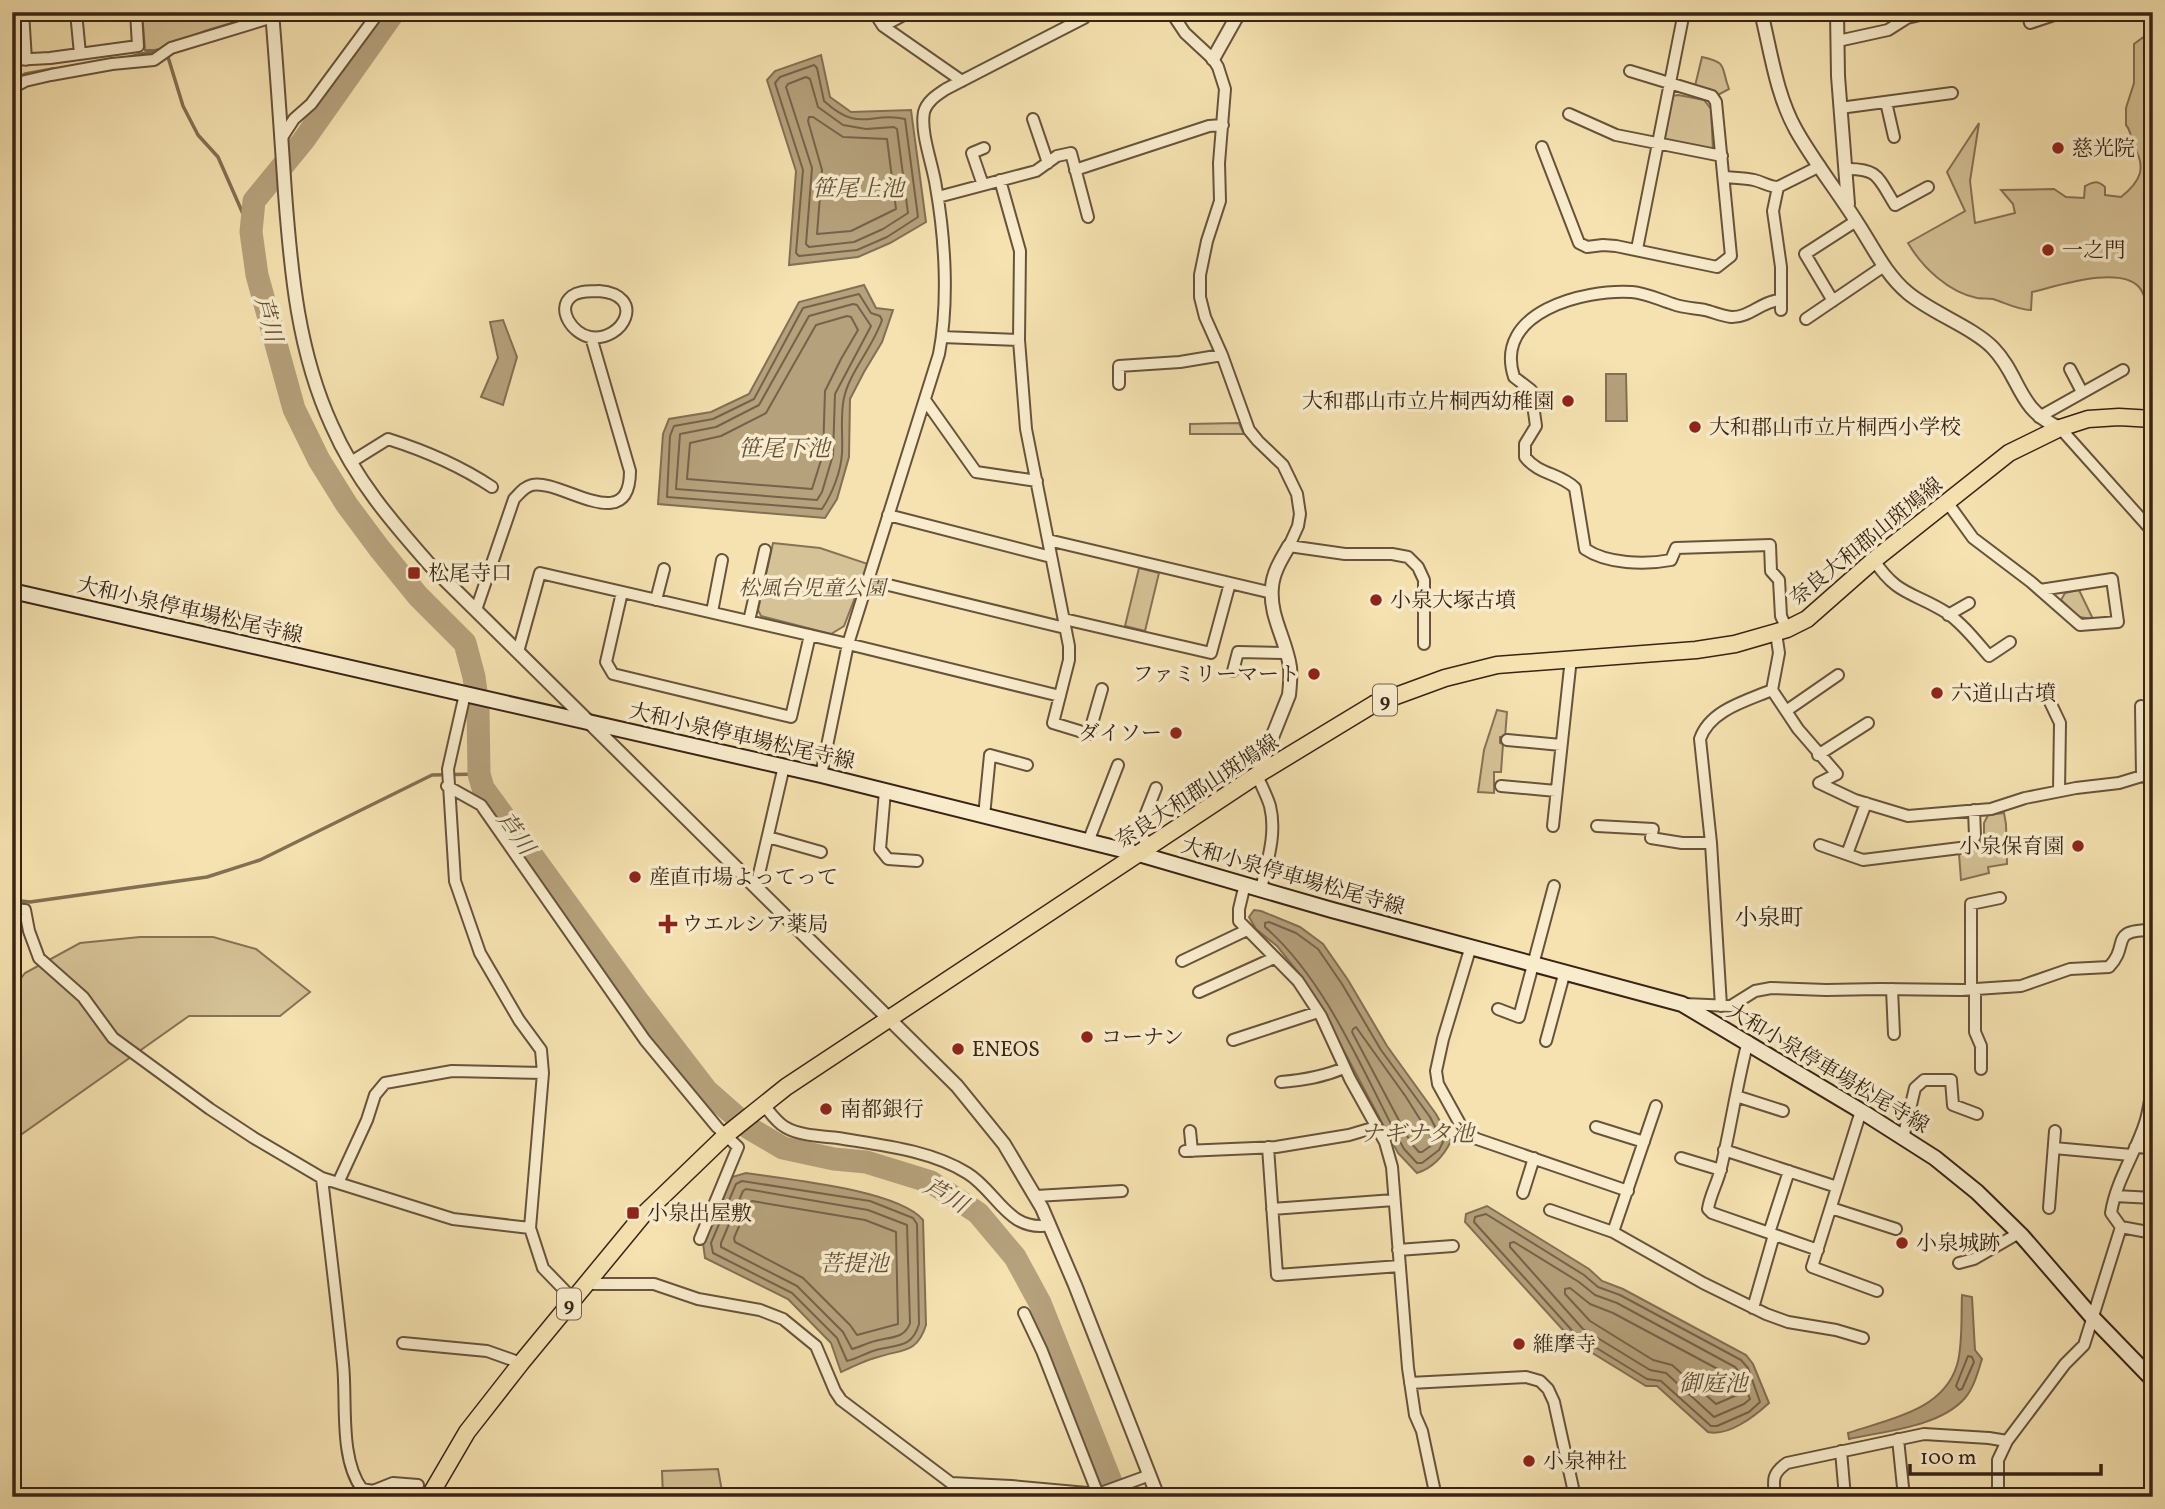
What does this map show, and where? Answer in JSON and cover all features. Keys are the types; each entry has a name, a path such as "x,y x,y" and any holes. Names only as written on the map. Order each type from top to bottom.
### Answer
{"main road":[{"name":"奈良大和郡山斑鳩線","path":"423,1491 521,1363 643,1215 759,1106 1257,775 1374,704 1445,678 1497,665 1696,650 1735,644 1781,631 1807,619 1874,560 2010,453 2060,428 2088,419 2153,419"},
{"name":"大和小泉停車場松尾寺線","path":"12,591 784,766 1088,842 1144,851 1261,889 1682,1004 1748,1041 1935,1158 1977,1192 2019,1233 2093,1318 2153,1380"}],"street":[{"path":"23,12 26,60"},
{"path":"76,12 80,54"},
{"path":"12,60 138,46 136,12"},
{"path":"282,145 294,119 311,104 379,12"},
{"path":"874,12 883,26 962,81"},
{"path":"883,26 909,12"},
{"path":"821,775 848,644 925,400 942,337 943,248 938,197 923,125 925,110 930,100 962,81 1084,18 1081,12"},
{"path":"1171,12 1185,33 1213,59 1224,89 1219,163 1220,201 1200,275 1200,297 1205,317 1249,430 1283,465 1297,494 1300,514 1298,526 1272,584 1275,620 1290,665 1289,695 1257,775 1272,820 1272,841 1261,889"},
{"path":"1213,59 1242,12"},
{"path":"1637,249 1684,12"},
{"path":"1761,12 1783,102 1796,130 1848,208"},
{"path":"1837,12 1840,108 1850,225 1879,270 1934,312 1993,347 2022,396 2042,421 2060,428 2153,532"},
{"path":"1838,41 1888,30 1907,18 1933,12"},
{"path":"2030,22 2063,12"},
{"path":"12,88 26,81 51,75 154,60 171,48 272,14 292,276 302,336 324,407 351,462 394,524 430,565 889,1018 957,1086 987,1122 1017,1164 1050,1225 1158,1497"},
{"path":"1542,147 1579,243 1587,247 1603,245 1637,249 1717,267 1731,256 1716,102 1712,96 1630,71"},
{"path":"1840,108 1952,93"},
{"path":"1886,102 1894,137"},
{"path":"1569,114 1616,135 1722,156"},
{"path":"1033,119 1048,163"},
{"path":"1076,170 1209,126 1223,125"},
{"path":"983,185 972,153 984,148"},
{"path":"938,197 1036,171 1057,156 1071,153 1088,217"},
{"path":"1724,177 1750,179 1777,187 1821,166"},
{"path":"1845,169 1864,168 1876,175 1895,205 1928,187"},
{"path":"1000,180 1020,251 1019,340 1026,429 1065,623 1069,660 1053,723 1089,734 1102,689"},
{"path":"1777,187 1773,211 1781,267 1781,305 1771,301 1743,316 1733,317 1687,308 1633,292 1594,293 1562,301 1531,319 1524,324 1510,346 1514,377 1531,390 1536,426 1525,444 1525,457 1533,467 1569,482 1575,488 1585,549 1596,556 1653,564 1671,560 1676,548 1770,545 1771,571 1779,580 1781,616 1779,653 1772,690 1818,755 1837,774 1819,783 1866,803 1908,816 1991,809 2059,791 2147,777 2141,706"},
{"path":"1833,301 1804,254 1850,225"},
{"path":"1806,319 1879,270"},
{"path":"600,291 621,296 626,316 619,329 605,336 591,337 572,327 566,317 566,305 570,297 578,293 600,291"},
{"path":"476,610 514,499 524,488 534,484 591,502 610,503 624,496 630,484 630,471 591,337"},
{"path":"942,337 1019,340"},
{"path":"1119,384 1119,366 1180,362 1222,355"},
{"path":"2070,369 2082,392"},
{"path":"2039,416 2123,370"},
{"path":"925,400 976,472 1037,481"},
{"path":"351,462 388,439 434,454 492,487"},
{"path":"1947,502 1973,538 2080,625 2118,622 2112,579 2040,590"},
{"path":"888,515 1051,557"},
{"path":"1048,540 1272,593"},
{"path":"1289,546 1345,554 1392,554 1408,557 1418,567 1424,580 1424,644"},
{"path":"749,621 765,550"},
{"path":"712,612 722,560"},
{"path":"1874,560 1885,578 1896,587 1948,615 1989,656 2010,642"},
{"path":"656,600 664,569"},
{"path":"519,652 540,573 1060,696"},
{"path":"868,580 1211,653 1230,583"},
{"path":"622,592 606,662 613,674 736,705 791,717 810,635"},
{"path":"1948,615 1969,603"},
{"path":"1233,671 1238,652 1286,653"},
{"path":"1553,826 1571,658"},
{"path":"1786,711 1838,676"},
{"path":"1721,1006 1711,843 1699,748 1704,727 1712,718 1772,690"},
{"path":"465,694 448,769 447,786 455,881 480,953 519,1020 541,1050 543,1073 530,1228 543,1268 573,1299"},
{"path":"2050,702 2060,723 2059,791"},
{"path":"1818,755 1868,723"},
{"path":"1507,740 1561,745"},
{"path":"984,816 990,755 1027,765"},
{"path":"1088,842 1118,765"},
{"path":"756,887 784,766"},
{"path":"447,786 481,805 645,1040 738,1147 700,1239"},
{"path":"1501,786 1556,792"},
{"path":"1144,851 1139,831 1156,788"},
{"path":"885,791 880,849 888,859 917,861"},
{"path":"1847,854 1866,803"},
{"path":"1821,845 1863,860 1968,847 1975,836 1974,810"},
{"path":"1597,827 1653,829 1651,838 1682,843 1711,843"},
{"path":"768,837 821,852"},
{"path":"1245,884 1239,921 1298,981 1318,1012 1344,1068 1385,1142 1392,1167 1410,1383 1415,1415 1422,1431 1436,1497"},
{"path":"1498,1009 1519,1017 1554,886"},
{"path":"1981,1069 1981,1046 1975,1032 1971,904 2000,898"},
{"path":"12,909 25,910 39,958 83,997 113,1038 210,1109 322,1178 453,1219 530,1228"},
{"path":"1182,961 1247,930"},
{"path":"1682,1004 1737,1004 1762,989 1973,990 2021,986 2070,970 2109,967 2115,961 2121,939 2126,933 2153,930"},
{"path":"1471,946 1436,1071 1438,1084 1465,1133 1628,1191"},
{"path":"1199,992 1274,958"},
{"path":"1546,1041 1565,971"},
{"path":"1892,989 1894,1034"},
{"path":"1233,1040 1318,1012"},
{"path":"1748,1041 1721,1170 1708,1209 1712,1213 1818,1250"},
{"path":"1281,1082 1315,1078 1344,1068"},
{"path":"338,1183 367,1121 375,1095 385,1083 452,1072 543,1073"},
{"path":"1903,1138 1915,1088 1924,1080 1951,1080 1953,1105 1977,1114"},
{"path":"2153,1084 2146,1122 2115,1196 2111,1213 2121,1227 2153,1233"},
{"path":"1736,1096 1783,1111"},
{"path":"759,1106 785,1127 801,1133 897,1149 954,1166 979,1181 1005,1210 1017,1219 1028,1225 1050,1225"},
{"path":"1613,1232 1656,1106"},
{"path":"1861,1111 1812,1267 1877,1291"},
{"path":"1190,1131 1189,1151 1314,1142 1376,1127"},
{"path":"1596,1127 1644,1142"},
{"path":"2049,1209 2055,1131"},
{"path":"1268,1147 1277,1275 1400,1266"},
{"path":"2054,1148 2133,1151 2153,1148"},
{"path":"1724,1150 1837,1187"},
{"path":"1523,1193 1534,1158"},
{"path":"1681,1158 1721,1170"},
{"path":"1753,1308 1789,1171"},
{"path":"322,1178 344,1367 346,1433 353,1477 362,1489 373,1491 393,1483 423,1491"},
{"path":"1036,1196 1122,1191"},
{"path":"2115,1196 2153,1198"},
{"path":"1272,1209 1394,1200"},
{"path":"1831,1208 1896,1229"},
{"path":"1550,1210 1613,1232 1753,1308 1788,1322 1836,1330 1863,1338"},
{"path":"1997,1497 1998,1460 2007,1441 2064,1364 2084,1345 2121,1227"},
{"path":"1959,1263 1974,1259 2019,1233"},
{"path":"1398,1251 1453,1246"},
{"path":"586,1284 654,1284 698,1299 760,1310 783,1319 816,1346 841,1400 951,1483 1011,1486 1098,1496 1150,1475"},
{"path":"1024,1313 1042,1351 1098,1496"},
{"path":"404,1343 487,1351 521,1363"},
{"path":"1410,1383 1507,1377 1526,1377 1540,1381 1555,1402 1575,1497"},
{"path":"1775,1497 1775,1471 1787,1463 1924,1434 2007,1441"},
{"path":"1898,1440 1904,1497"},
{"path":"1841,1451 1845,1497"}],"green space":[{"path":"142,12 255,12 255,16 205,31 160,50 145,50"},
{"path":"2153,30 2153,329 2142,291 2130,281 2118,278 2088,279 2032,292 2031,310 1993,299 1966,295 1937,277 1908,243 1965,211 1947,172 1979,123 1970,181 1975,223 2015,213 2013,204 2001,190 2054,189 2066,197 2084,198 2085,186 2095,182 2105,187 2105,195 2121,197 2133,186 2141,168 2126,125 2126,108 2134,83 2134,44"},
{"path":"1702,57 1720,64 1729,89 1718,95 1695,86"},
{"path":"1672,96 1704,100 1711,109 1713,151 1664,143"},
{"path":"1239,423 1244,434 1190,434 1190,424"},
{"name":"松風台児童公園","path":"773,543 820,548 868,564 844,626 831,634 761,616 758,610"},
{"path":"1139,568 1159,573 1145,631 1125,626"},
{"path":"2079,590 2093,619 2079,617 2061,600 2065,593"},
{"path":"1497,710 1507,712 1505,737 1500,737 1500,743 1503,744 1501,772 1494,772 1494,793 1478,792 1484,750"},
{"path":"2004,813 2007,864 1988,867 1989,873 1961,880 1959,854 1972,853 1984,837 1984,823 1988,815"},
{"path":"140,937 213,937 256,949 310,992 280,1016 189,1016 12,1141 12,990 25,973 80,943"},
{"path":"718,1469 723,1497 663,1497 662,1471"}],"water":[{"name":"笹尾上池","path":"821,55 830,97 851,112 911,110 926,222 890,243 858,257 789,265 796,171 767,80 775,71"},
{"name":"笹尾下池","path":"864,285 876,308 893,310 882,342 850,399 849,457 837,499 825,518 658,504 663,434 669,419 711,412 749,394 799,302"},
{"path":"503,320 517,357 503,405 481,397 498,358 490,322"},
{"path":"1606,374 1626,374 1627,421 1606,421"},
{"name":"ナギナタ池","path":"1254,910 1300,927 1323,944 1348,980 1387,1046 1436,1114 1451,1141 1441,1156 1428,1168 1417,1173 1398,1153 1305,981 1277,946 1256,929 1249,917"},
{"name":"菩提池","path":"746,1173 840,1187 867,1194 910,1210 923,1220 926,1325 913,1346 868,1360 841,1372 831,1343 788,1299 705,1258 703,1243 732,1177"},
{"name":"御庭池","path":"1487,1206 1589,1269 1602,1281 1623,1289 1746,1355 1753,1364 1769,1403 1732,1428 1716,1433 1708,1432 1657,1386 1646,1386 1573,1341 1465,1222 1466,1214"},
{"path":"1962,1295 1972,1297 1975,1350 1982,1359 1965,1398 1954,1408 1927,1422 1849,1439 1848,1433 1913,1411 1927,1403 1950,1381 1960,1349"}],"waterway":[{"name":"芦川","path":"394,12 303,141 254,201 251,232 257,275 294,409 319,460 347,505 418,596 465,643 478,707 479,774 483,788 637,1000 707,1091 749,1128 783,1148 834,1159 866,1162 931,1182 978,1213 1015,1257 1040,1303 1117,1497"},
{"path":"126,58 158,50 168,57 183,106 198,135 218,157 251,232"},
{"path":"14,81 25,74 53,69"},
{"path":"12,900 30,902 207,877 260,860 432,775 479,774"}],"place":[{"name":"慈光院","path":"2058,148"},
{"name":"一之門","path":"2048,250"},
{"name":"大和郡山市立片桐西幼稚園","path":"1568,401"},
{"name":"大和郡山市立片桐西小学校","path":"1695,427"},
{"name":"松尾寺口","path":"414,573"},
{"name":"小泉大塚古墳","path":"1376,600"},
{"name":"ファミリーマート","path":"1314,674"},
{"name":"六道山古墳","path":"1937,693"},
{"name":"ダイソー","path":"1176,733"},
{"name":"小泉保育園","path":"2078,846"},
{"name":"産直市場よってって","path":"635,877"},
{"name":"ウエルシア薬局","path":"668,924"},
{"name":"コーナン","path":"1087,1037"},
{"name":"ENEOS","path":"958,1049"},
{"name":"南都銀行","path":"826,1109"},
{"name":"小泉出屋敷","path":"633,1213"},
{"name":"小泉城跡","path":"1902,1243"},
{"name":"維摩寺","path":"1519,1344"},
{"name":"小泉神社","path":"1529,1461"}],"district":[{"name":"小泉町","path":"1769,917"}]}
